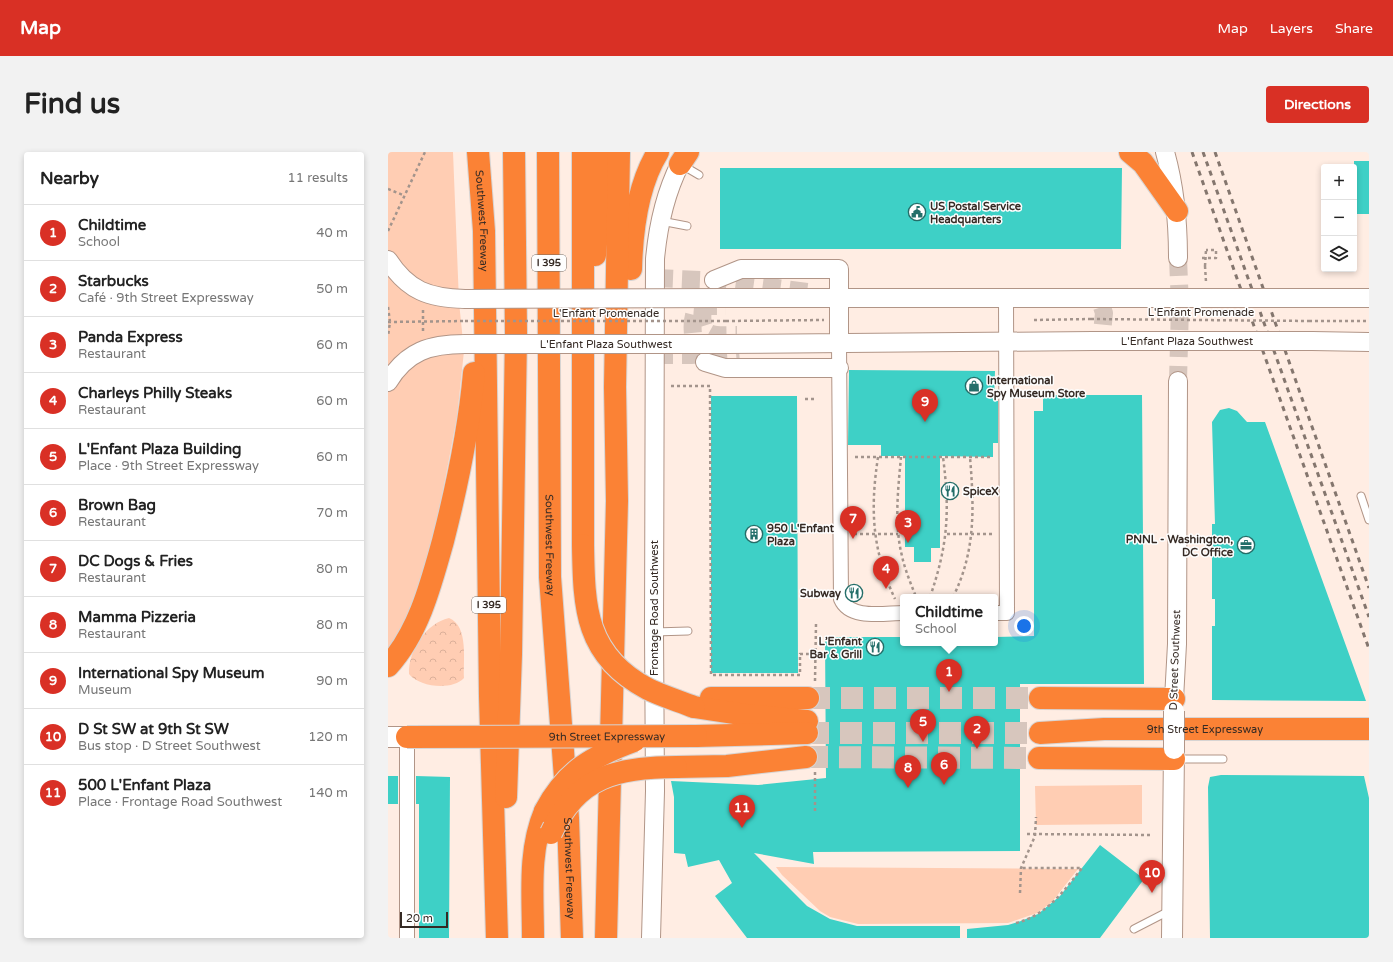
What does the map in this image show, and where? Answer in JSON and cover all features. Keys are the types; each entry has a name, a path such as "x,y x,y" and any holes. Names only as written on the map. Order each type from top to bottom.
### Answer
{"highway":[{"name":"Southwest Freeway","path":"478,152 482,201 484,273 490,696 497,938"},
{"path":"500,938 511,654 516,334 514,152"},
{"name":"Southwest Freeway","path":"548,152 550,577 568,818 572,938"},
{"path":"583,152 583,545 584,598 589,623 608,656 618,667 638,684 650,690 694,702 808,698"},
{"path":"584,360 599,225 604,152"},
{"path":"606,938 617,501 615,388 619,152"},
{"path":"617,501 627,387 632,243 643,185 658,152"},
{"path":"1130,152 1143,163 1177,211"},
{"path":"388,666 404,645 412,631 430,584 448,523 468,425 484,273"},
{"path":"1040,698 1174,705"},
{"name":"9th Street Expressway","path":"398,737 696,736 807,727 746,715 694,702"},
{"name":"9th Street Expressway","path":"1040,728 1369,729"},
{"path":"533,938 533,852 545,811 558,789 580,767 604,753 648,736"},
{"path":"1039,758 1174,754"},
{"path":"537,938 544,859 550,834 556,821 574,799 592,784 603,778 632,769 727,766 806,757"}],"main road":[{"name":"D Street Southwest","path":"1172,938 1174,705"}],"street":[{"path":"1165,152 1174,188 1177,211 1178,258"},
{"name":"Frontage Road Southwest","path":"652,938 655,791 654,632 656,247 660,221 673,180 684,158"},
{"path":"388,260 401,278 416,290 440,297 465,299 1369,298"},
{"path":"714,280 741,269 839,269 841,599 848,609 861,613 900,607"},
{"path":"998,613 1007,613 1006,298"},
{"name":"L'Enfant Plaza Southwest","path":"388,382 402,363 419,352 428,348 465,344 839,344 1093,341 1369,342"},
{"path":"705,362 725,368 839,368"},
{"name":"D Street Southwest","path":"1174,705 1177,644 1178,381"},
{"path":"398,737 407,938"}],"lane":[{"path":"684,158 699,175"},
{"path":"660,221 687,226"},
{"path":"1361,496 1369,520"},
{"path":"654,632 688,631"},
{"path":"1174,754 1223,759"},
{"path":"1134,929 1172,910"}],"path":[{"path":"388,231 425,152"},
{"path":"388,188 404,195"},
{"path":"1202,258 1216,258 1216,250 1206,250 1205,266"},
{"path":"388,307 388,336"},
{"path":"424,308 424,336"},
{"name":"L'Enfant Promenade","path":"389,322 824,320"},
{"name":"L'Enfant Promenade","path":"1034,320 1369,321"},
{"path":"671,386 710,386 711,675 800,675 800,654 815,654"},
{"path":"805,399 817,399"},
{"path":"850,457 996,456"},
{"path":"878,457 873,498 875,534 880,564 900,607"},
{"path":"902,457 897,500 898,534 902,556 915,594"},
{"path":"931,594 943,556 947,534 947,497 943,457"},
{"path":"954,594 967,563 972,534 973,498 970,457"},
{"path":"849,534 898,534"},
{"path":"947,534 997,534"},
{"path":"1020,893 1021,868 1035,836 1036,817"},
{"path":"1027,834 1152,834"},
{"path":"1016,923 1038,914 1053,903 1082,868 1021,868"}],"green space":[{"path":"388,152 453,152 459,302 464,351 457,417 438,517 420,585 400,633 388,648"},
{"path":"449,618 460,628 462,636 464,645 464,678 452,685 444,686 436,686 420,682 409,674 409,665 415,647 426,632 433,626"},
{"path":"1142,785 1142,824 1036,825 1035,786"},
{"path":"776,867 1078,869 1052,902 1037,913 1008,923 858,924 830,917 820,911 782,875"}],"building":[{"path":"1354,161 1369,161 1369,214 1357,214 1357,164 1354,164"},
{"name":"US Postal Service Headquarters","path":"720,168 1122,168 1121,249 720,249"},
{"path":"849,370 995,371 994,401 998,401 998,443 993,443 993,457 940,456 940,548 931,548 931,562 914,562 914,547 905,547 905,456 881,456 881,445 848,445"},
{"path":"1043,395 1142,395 1144,684 1020,684 1020,851 813,852 814,864 754,853 807,906 830,919 857,926 960,926 960,938 747,938 715,896 732,883 719,860 688,867 685,854 674,853 674,797 671,781 758,785 826,778 825,637 900,637 900,646 998,646 998,637 1034,636 1034,411 1043,411"},
{"name":"950 L'Enfant Plaza","path":"711,396 797,396 798,673 711,673"},
{"path":"1229,408 1237,411 1247,422 1265,422 1366,701 1212,700 1212,626 1215,626 1215,599 1212,599 1212,524 1215,524 1212,422 1220,410"},
{"path":"1221,775 1364,776 1369,798 1369,938 1210,938 1208,787 1210,777"},
{"path":"388,776 398,776 398,804 388,804"},
{"path":"416,776 450,777 449,938 419,938 419,804 416,804"},
{"path":"1100,845 1144,879 1100,938 967,938 967,929 1008,925 1038,914 1060,896"}],"tunnel":[{"path":"1178,258 1180,306 1178,381"},
{"path":"655,278 726,281 807,292"},
{"path":"702,358 696,348 693,336 693,317 695,312 704,306 726,306"},
{"path":"1102,307 1104,313 1102,333"},
{"path":"703,308 702,318 703,325 706,330 715,335 737,335"},
{"path":"655,355 691,355 739,351"},
{"path":"808,698 1040,698"},
{"path":"807,733 1040,733"},
{"path":"806,757 1039,758"}],"railway":[{"path":"1192,152 1369,649"},
{"path":"1203,152 1369,617"},
{"path":"1215,152 1369,588"}],"place":[{"name":"US Postal Service Headquarters","path":"917,212"},
{"name":"International Spy Museum Store","path":"974,386"},
{"name":"International Spy Museum","path":"925,422"},
{"name":"SpiceX","path":"950,491"},
{"name":"950 L'Enfant Plaza","path":"754,534"},
{"name":"DC Dogs & Fries","path":"853,539"},
{"name":"Panda Express","path":"908,543"},
{"name":"PNNL - Washington, DC Office","path":"1246,545"},
{"name":"Charleys Philly Steaks","path":"886,589"},
{"name":"Subway","path":"854,593"},
{"name":"L’Enfant Bar & Grill","path":"875,647"},
{"name":"Childtime","path":"949,692"},
{"name":"L'Enfant Plaza Building","path":"923,742"},
{"name":"Starbucks","path":"977,749"},
{"name":"Brown Bag","path":"944,785"},
{"name":"Mamma Pizzeria","path":"908,788"},
{"name":"500 L'Enfant Plaza","path":"742,828"},
{"name":"D St SW at 9th St SW","path":"1152,893"}]}
